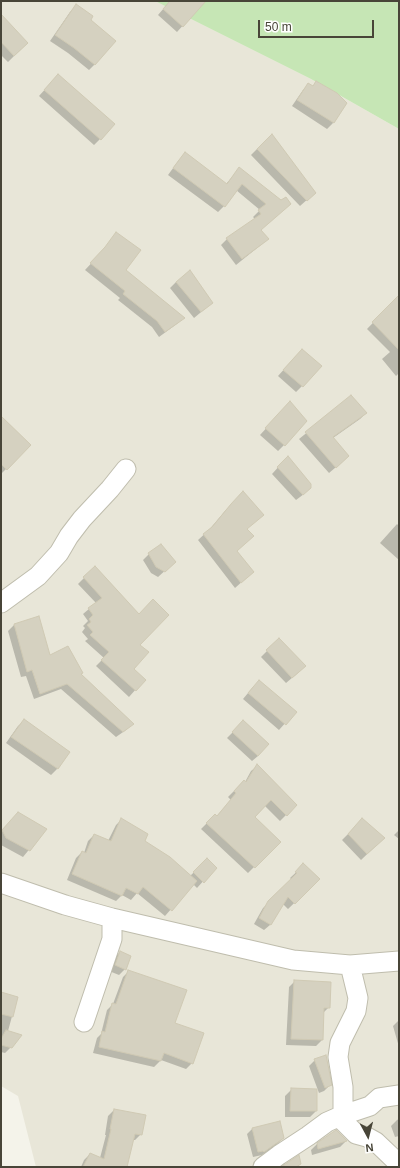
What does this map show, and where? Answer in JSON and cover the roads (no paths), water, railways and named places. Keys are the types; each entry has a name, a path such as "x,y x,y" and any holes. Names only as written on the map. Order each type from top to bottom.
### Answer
{"street":[{"path":"1,603 38,576 59,553 82,518 110,489 126,469"},
{"path":"1,883 65,905 112,918 293,960 350,965 399,961"},
{"path":"84,1022 112,939 112,918"},
{"path":"350,965 358,998 356,1011 340,1043 338,1057 343,1087 341,1116 356,1134 367,1137 376,1142 399,1164"},
{"path":"263,1167 279,1154 327,1122 370,1106 379,1098 399,1095"}]}
